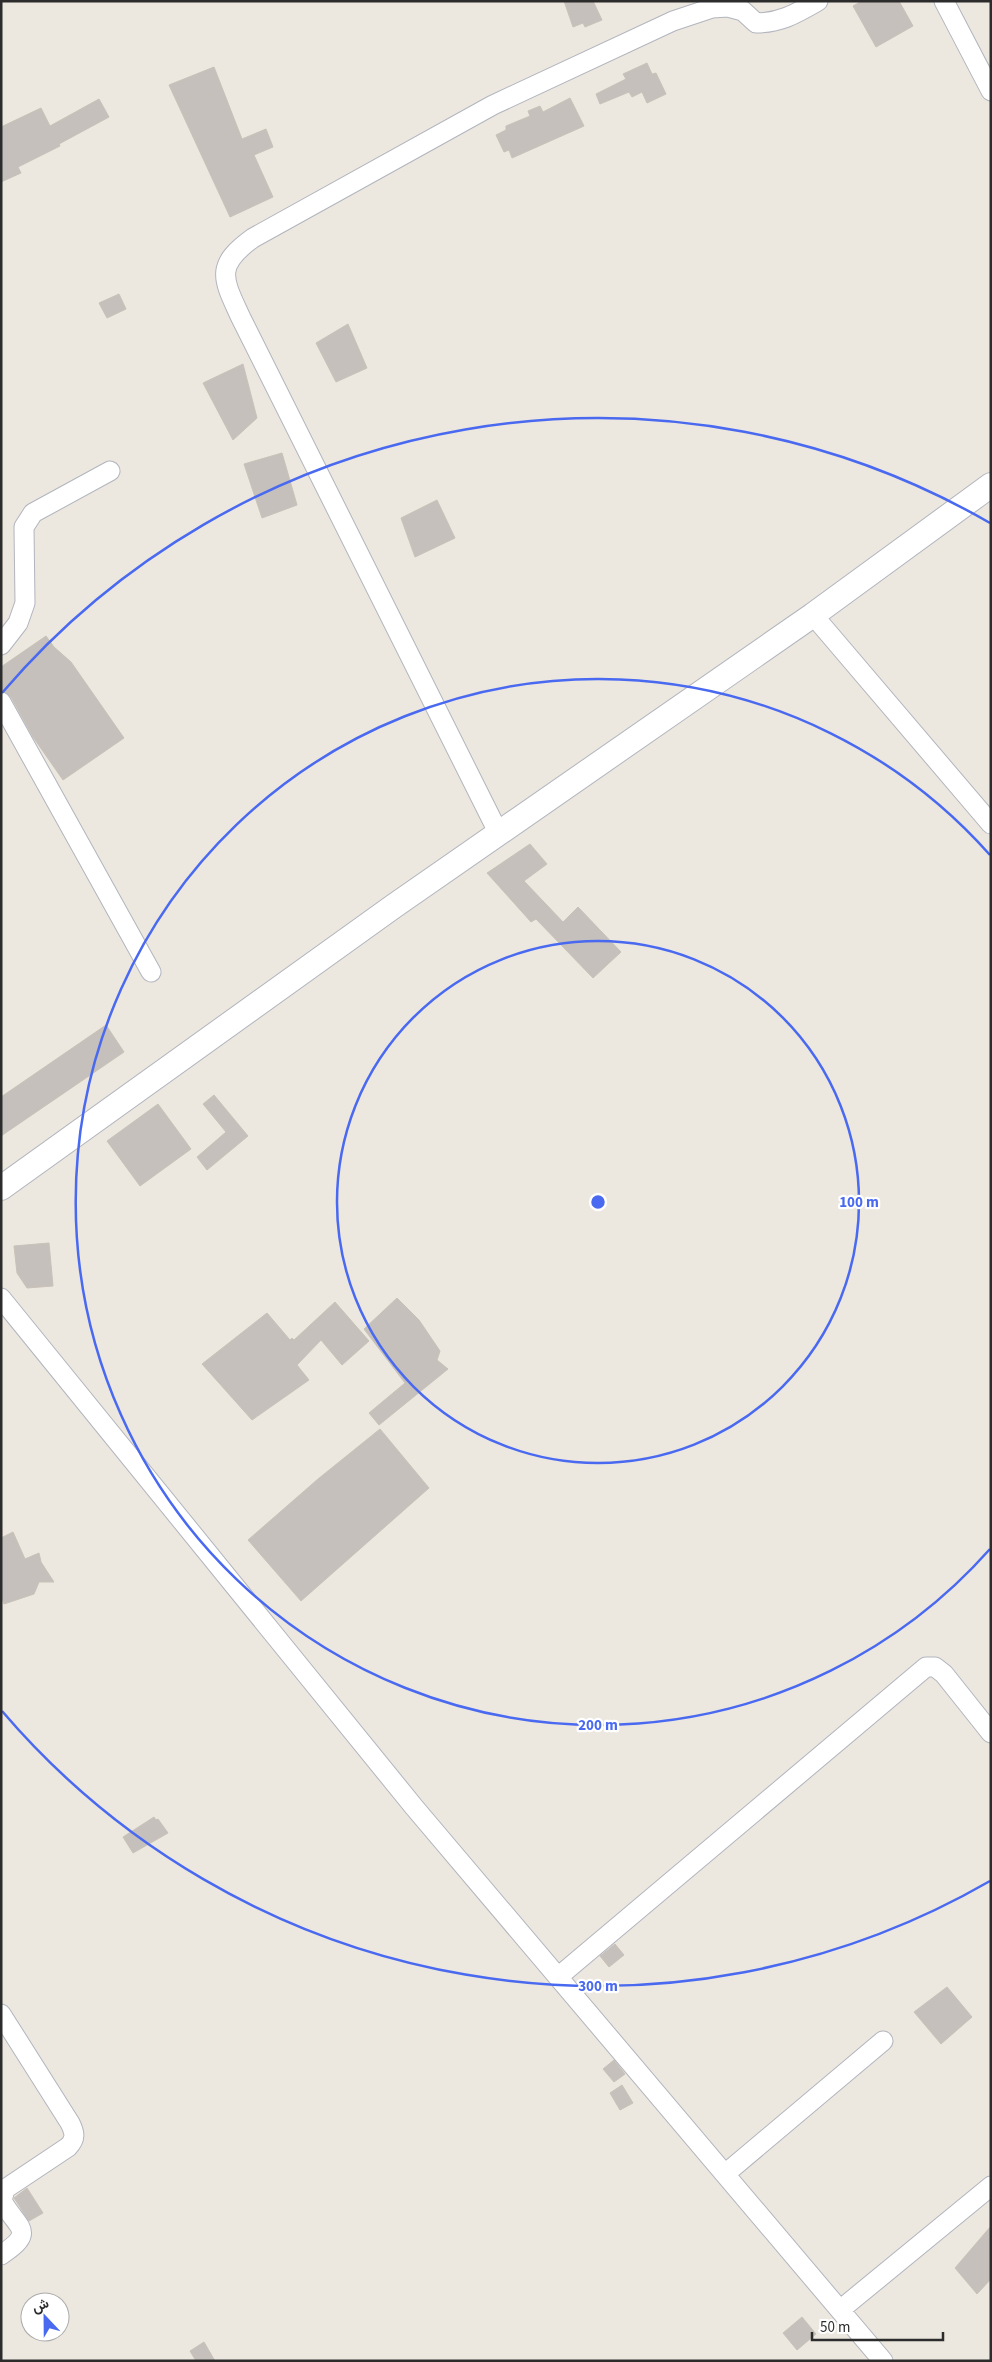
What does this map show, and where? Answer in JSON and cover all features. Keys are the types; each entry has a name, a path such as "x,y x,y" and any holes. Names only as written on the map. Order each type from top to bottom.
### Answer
{"street":[{"path":"499,834 241,318 226,285 226,268 238,249 253,238 493,104 673,20 712,8 741,6 756,24 770,23 789,18 818,1"},
{"path":"944,1 991,91"},
{"path":"1,645 18,623 26,603 24,527 27,520 34,513 110,471"},
{"path":"1,1200 8,1184 394,906 813,615 991,485"},
{"path":"813,615 991,824"},
{"path":"1,702 151,972"},
{"path":"1,1284 15,1313"},
{"path":"1,1298 414,1807 883,2361"},
{"path":"558,1977 926,1667 935,1668 944,1674 991,1733"},
{"path":"1,2014 70,2123 75,2135 74,2141 68,2147 5,2189 2,2200 21,2229 21,2236 19,2243 1,2255"},
{"path":"725,2174 883,2041"},
{"path":"840,2310 991,2186"}],"building":[{"path":"564,1 593,1 602,20 585,27 583,23 573,27"},
{"path":"862,1 899,1 913,26 876,47 853,6"},
{"path":"647,63 652,74 656,73 666,94 647,103 642,92 632,97 629,92 600,104 596,94 626,79 623,74"},
{"path":"214,67 242,139 266,129 273,147 254,155 273,197 230,217 169,85"},
{"path":"570,98 584,126 512,158 509,150 504,152 496,135 506,130 506,126 530,116 528,111 540,106 543,112"},
{"path":"99,99 109,117 59,144 60,146 18,167 21,173 1,182 1,127 41,108 50,126"},
{"path":"119,294 126,309 107,318 99,303"},
{"path":"348,324 367,368 336,382 316,343"},
{"path":"243,364 257,418 233,440 203,383"},
{"path":"282,453 297,505 262,518 244,464"},
{"path":"437,500 455,538 415,557 401,518"},
{"path":"46,636 54,647 71,662 124,738 63,780 33,737 11,697 1,690 1,667"},
{"path":"530,844 547,864 524,881 563,922 578,907 621,952 593,978 536,919 531,922 487,873"},
{"path":"106,1025 124,1052 1,1136 1,1097"},
{"path":"214,1095 248,1136 207,1170 197,1157 226,1132 203,1104"},
{"path":"158,1104 191,1149 140,1186 107,1141"},
{"path":"49,1243 53,1286 27,1288 17,1273 14,1246"},
{"path":"397,1298 419,1320 440,1351 437,1360 448,1369 379,1425 369,1413 405,1383 364,1329"},
{"path":"335,1302 369,1341 342,1365 321,1340 297,1365 309,1380 252,1420 202,1364 267,1313 290,1340 292,1338 294,1340"},
{"path":"380,1429 429,1488 301,1601 248,1540 318,1479"},
{"path":"13,1532 25,1559 39,1553 41,1562 54,1582 39,1582 34,1594 4,1604 1,1595 1,1538"},
{"path":"154,1817 156,1820 158,1819 168,1833 133,1853 123,1837"},
{"path":"615,1944 624,1955 609,1967 600,1956"},
{"path":"947,1987 972,2017 941,2044 914,2012"},
{"path":"614,2060 625,2074 614,2082 603,2069"},
{"path":"622,2085 633,2103 620,2110 610,2093"},
{"path":"27,2188 43,2213 29,2221 14,2198"},
{"path":"991,2226 991,2279 977,2294 955,2268"},
{"path":"802,2317 816,2334 797,2350 783,2333"},
{"path":"204,2342 215,2361 196,2361 190,2351"}]}
